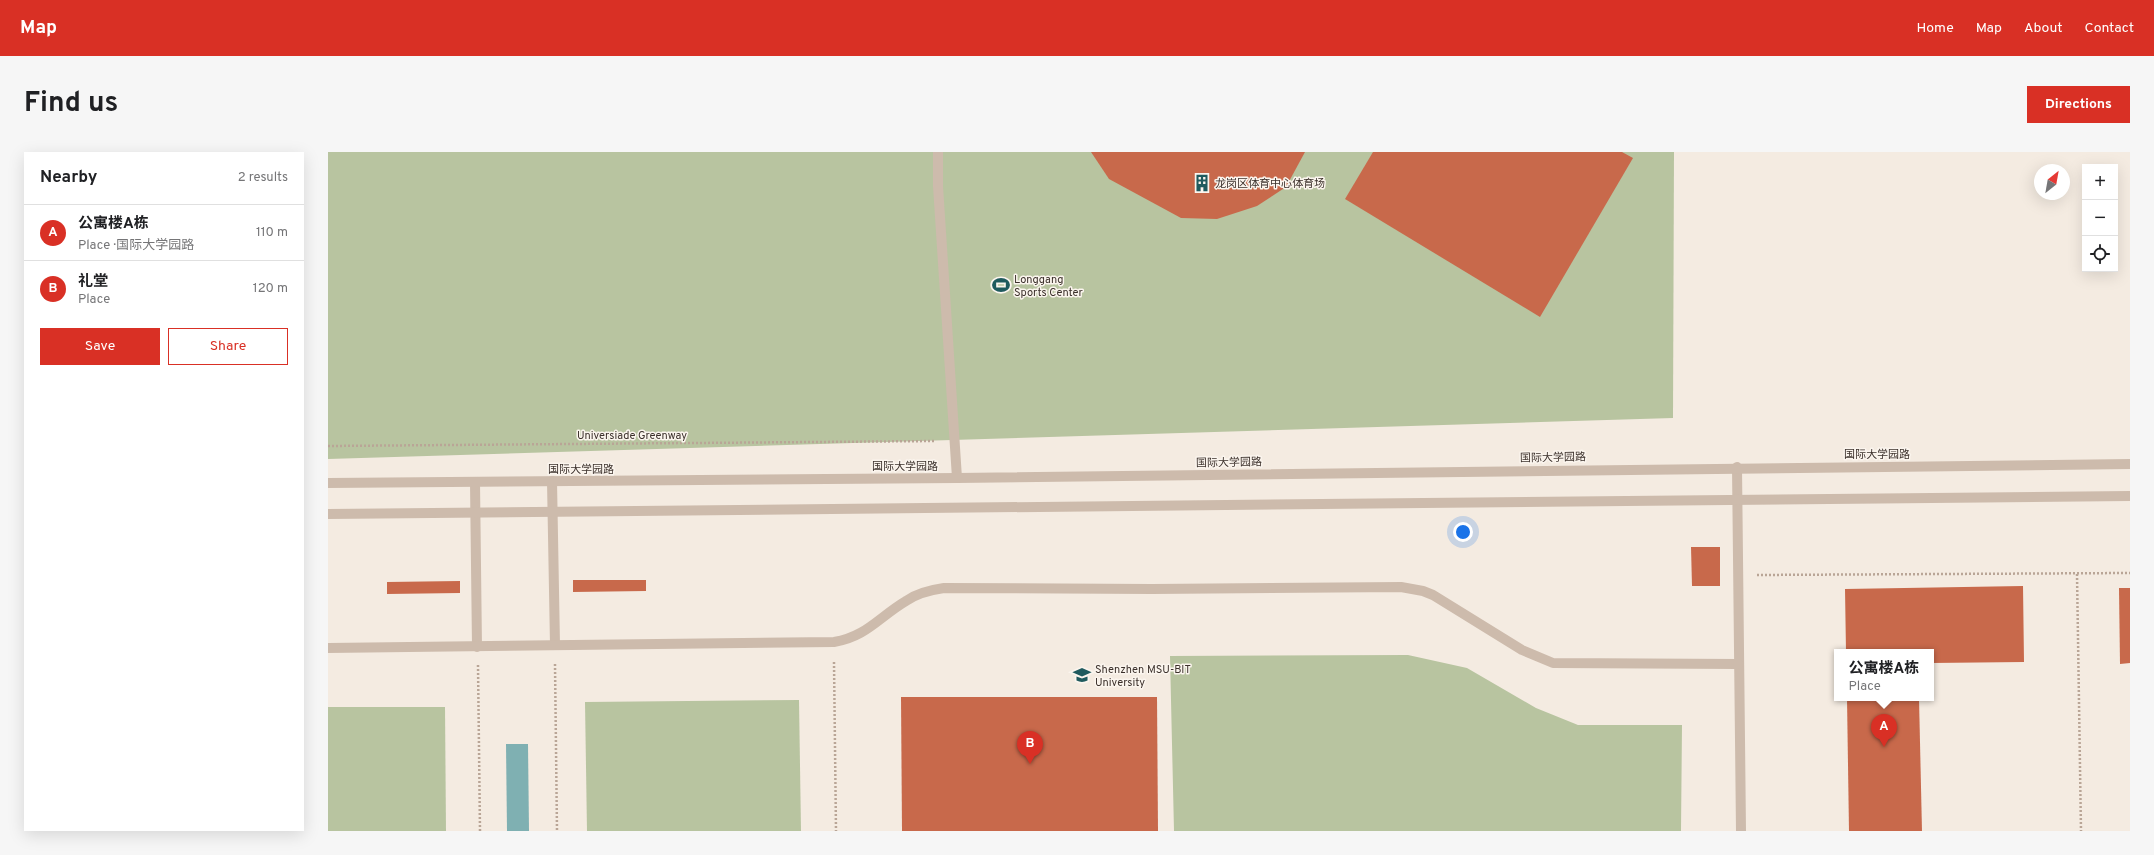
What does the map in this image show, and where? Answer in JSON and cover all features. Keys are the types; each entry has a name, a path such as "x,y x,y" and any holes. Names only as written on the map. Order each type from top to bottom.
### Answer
{"street":[{"path":"938,152 938,186 957,478"},
{"name":"国际大学园路","path":"328,483 957,478 1737,467 2130,464"},
{"path":"1737,467 1741,831"},
{"path":"552,481 555,645"},
{"path":"475,482 477,647"},
{"path":"328,514 2130,496"},
{"path":"328,648 834,642 849,639 861,634 905,601 916,595 944,588 1152,589 1401,587 1424,591 1433,595 1522,650 1553,663 1738,664"}],"path":[{"name":"Universiade Greenway","path":"328,446 936,441"},
{"path":"2077,573 2081,831"},
{"path":"1737,576 2130,573"},
{"path":"834,642 836,831"},
{"path":"555,645 557,831"},
{"path":"477,647 480,831"}],"green space":[{"name":"Longgang Sports Center","path":"328,152 1674,152 1673,418 328,459"},
{"path":"1408,655 1467,668 1536,708 1578,725 1682,725 1681,831 1174,831 1170,656"},
{"path":"799,700 801,831 587,831 585,702"},
{"path":"328,707 445,707 446,831 328,831"}],"water":[{"path":"506,744 528,744 529,831 507,831"}],"building":[{"name":"龙岗区体育中心体育场","path":"1091,152 1305,152 1286,187 1257,206 1217,219 1181,218 1109,179"},
{"path":"1373,152 1622,152 1633,158 1540,317 1345,199"},
{"path":"1691,547 1720,547 1720,586 1692,586"},
{"path":"573,580 646,580 646,591 573,592"},
{"path":"460,581 460,593 387,594 387,582"},
{"path":"2023,586 2024,662 1934,663 1934,649 1846,649 1845,589"},
{"path":"2119,588 2130,588 2130,663 2120,664"},
{"path":"901,697 1157,697 1158,831 902,831"},
{"path":"1847,701 1919,701 1922,831 1849,831"}],"place":[{"name":"龙岗区体育中心体育场","path":"1202,183"},
{"name":"Longgang Sports Center","path":"1001,285"},
{"name":"Shenzhen MSU-BIT University","path":"1082,675"},
{"name":"公寓楼A栋","path":"1884,747"},
{"name":"礼堂","path":"1030,764"}]}
